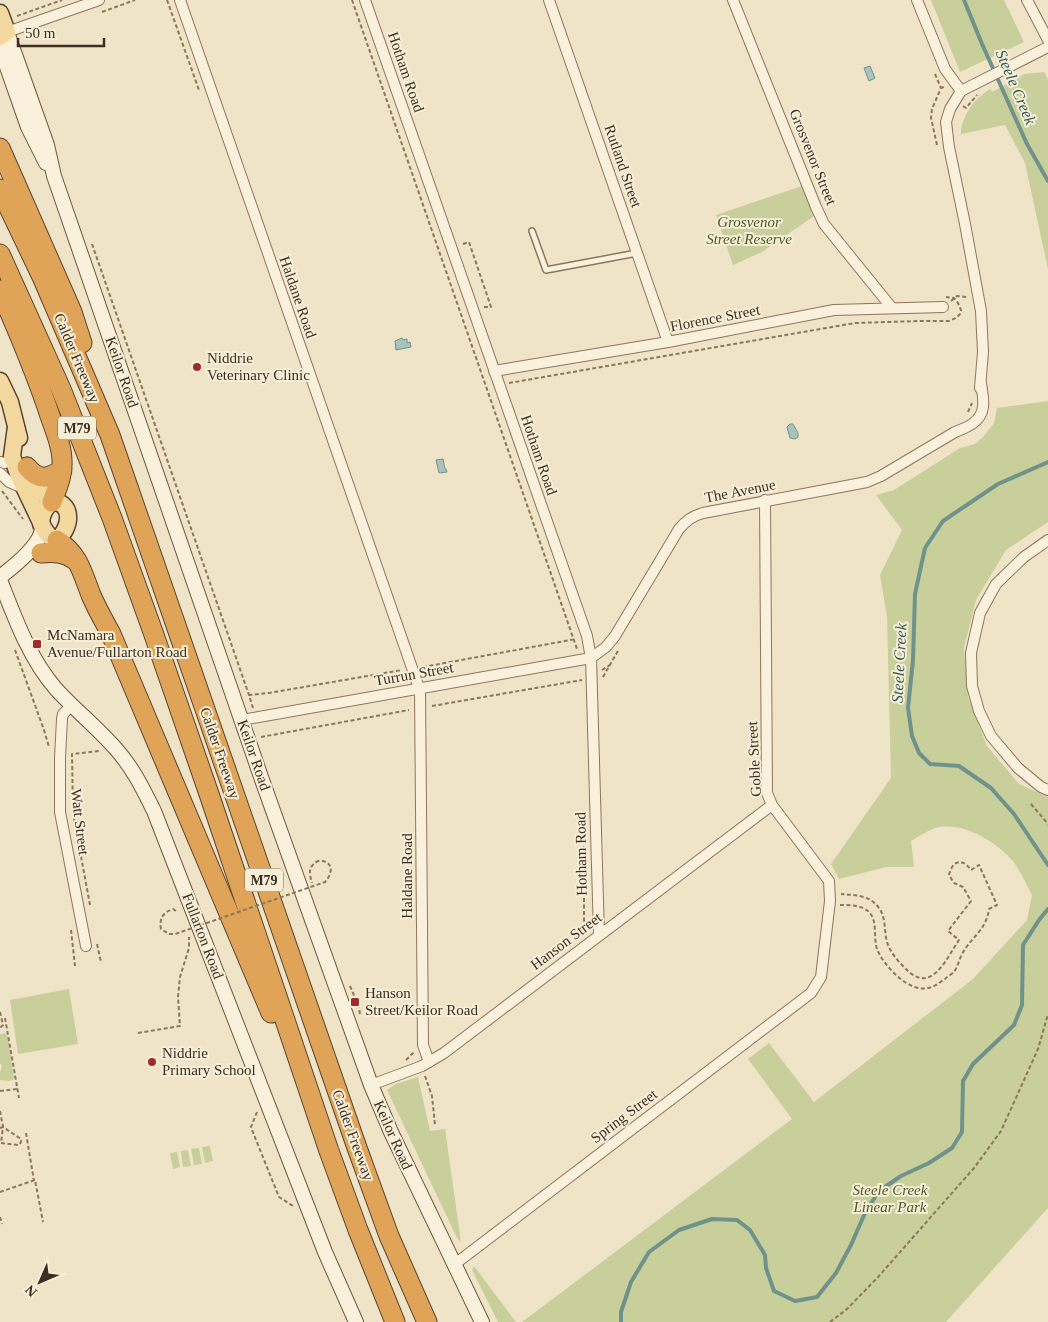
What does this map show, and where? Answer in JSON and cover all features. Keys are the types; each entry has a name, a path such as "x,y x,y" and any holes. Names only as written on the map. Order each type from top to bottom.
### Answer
{"highway":[{"path":"0,148 72,312 110,435"},
{"name":"Calder Freeway","path":"0,189 43,279 110,435 356,1145 389,1236 427,1322"},
{"name":"Calder Freeway","path":"0,254 61,389 112,518 203,776 329,1151 394,1320"},
{"path":"0,290 44,397 61,452 62,470 52,502"},
{"path":"13,462 42,478 62,470"},
{"path":"57,540 68,549 78,562 92,596 119,650 329,1151"},
{"path":"41,553 68,555 78,562"}],"main road":[{"name":"Keilor Road","path":"0,14 2,33 47,145 54,176 246,720 261,777 371,1085 391,1132 482,1322"},
{"name":"Keilor Road","path":"0,47 30,134 54,176"},
{"path":"0,381 10,402 16,427 13,462 25,489 41,535 18,564 0,579"},
{"path":"13,462 44,495 52,502 58,502 66,510 68,518 65,531 57,540 41,553 18,564"},
{"path":"37,525 44,511 52,502"},
{"path":"37,525 57,540"},
{"name":"Fullarton Road","path":"0,579 20,630 32,653 56,689 118,750 137,777 154,811 325,1252 356,1322"}],"street":[{"path":"2,33 99,0"},
{"name":"Haldane Road","path":"180,0 420,688 422,1045 426,1064"},
{"name":"Hotham Road","path":"365,0 587,637 591,658 599,935"},
{"name":"Rutland Street","path":"548,0 668,342"},
{"name":"Grosvenor Street","path":"733,0 824,224 892,308"},
{"path":"917,0 946,69 961,91"},
{"path":"1028,0 1048,40"},
{"name":"The Avenue","path":"591,658 606,647 615,636 679,529 695,515 765,500 867,482 881,476 955,432 968,427 977,420 983,406 981,382 983,352 982,312 949,146 946,122 950,109 961,91 1048,47"},
{"name":"Florence Street","path":"494,371 668,342 834,310 892,308 942,302"},
{"path":"0,472 9,482 25,489"},
{"name":"Goble Street","path":"765,500 768,793 772,805 829,881 830,901 821,977 811,993"},
{"path":"1048,540 1024,556 996,584 980,612 971,653 972,686 979,712 991,736 1018,768 1041,787 1048,790"},
{"name":"Turrun Street","path":"246,720 591,658"},
{"name":"Watt Street","path":"72,705 63,714 62,719 60,812 86,946"},
{"name":"Hanson Street","path":"371,1085 426,1064 444,1053 772,805"},
{"name":"Spring Street","path":"455,1264 811,993"}],"lane":[{"path":"532,231 546,270 637,253"}],"path":[{"path":"100,12 135,0"},
{"path":"352,0 574,639 584,680"},
{"path":"954,101 966,108 979,92"},
{"path":"89,236 254,706 246,720"},
{"path":"942,302 957,296 966,296 974,311 982,312"},
{"path":"942,302 950,297 954,298"},
{"path":"509,383 855,323 949,321 956,318 961,310 954,298"},
{"path":"965,416 972,402"},
{"path":"0,488 37,525"},
{"path":"249,695 403,670 406,673 413,672 421,670 424,666 587,637"},
{"path":"13,644 50,751"},
{"path":"255,738 412,710"},
{"path":"91,908 73,813 72,754 105,750"},
{"path":"1031,804 1048,824"},
{"path":"176,911 173,909 165,912 160,920 161,929 169,934 175,934 326,882 330,876 330,865 326,862 318,861 311,866 309,874 312,883"},
{"path":"836,894 858,895 874,903 882,914 887,940 895,958 909,973 923,978 942,968 959,940 948,931 971,901 963,887 954,883 949,875 955,863 965,863 971,870 979,865 998,905 989,909 985,924 962,954 953,972 937,985 927,989 912,986 902,981 883,960 875,939 874,920 871,913 858,906 836,905"},
{"path":"190,924 192,929"},
{"path":"138,1033 180,1026 178,997 180,977 189,948 187,925"},
{"path":"70,926 75,966"},
{"path":"97,944 101,962"},
{"path":"0,1012 3,1025 0,1028"},
{"path":"830,1322 847,1309 878,1276 974,1168 1001,1131 1038,1050 1048,1014"},
{"path":"6,1018 19,1098"},
{"path":"405,1060 411,1056 413,1049"},
{"path":"12,1054 17,1053"},
{"path":"426,1064 435,1125"},
{"path":"0,1091 17,1089"},
{"path":"258,1110 251,1127 263,1160 279,1197 297,1209"},
{"path":"0,1111 2,1127 1,1144 19,1145 21,1139 2,1127"},
{"path":"26,1133 43,1222"},
{"path":"0,1192 34,1181"},
{"path":"0,1217 2,1224"}],"green space":[{"path":"931,0 1004,0 1024,42 960,72"},
{"path":"1044,72 1048,79 1048,269 1025,163 1005,125 961,134 963,121 970,108 985,92 991,89 992,92 1024,74"},
{"name":"Grosvenor Street Reserve","path":"802,186 814,216 762,252 733,265 716,215"},
{"name":"Steele Creek Linear Park","path":"1048,401 1048,522 1006,550 976,600 964,648 968,697 987,746 1019,784 1048,797 1048,1208 946,1322 522,1322 792,1119 748,1059 769,1043 814,1102 973,979 1027,920 1032,895 1016,866 995,845 966,830 955,827 935,828 911,841 914,867 886,867 839,879 831,864 891,778 887,617 880,575 902,530 876,495 894,490 960,448 975,444 994,423 997,408"},
{"path":"69,989 78,1044 18,1054 10,1000"},
{"path":"5,1033 8,1037 14,1078 9,1081 0,1080 2,1066 0,1063 0,1034"},
{"path":"418,1077 430,1131 445,1129 461,1242 457,1238 387,1090 396,1084"},
{"path":"210,1146 213,1161 205,1163 202,1147"},
{"path":"199,1148 202,1164 194,1165 191,1149"},
{"path":"188,1150 191,1166 183,1167 181,1151"},
{"path":"177,1152 180,1167 173,1169 170,1153"},
{"path":"474,1266 516,1322 498,1322 472,1270"}],"water":[{"path":"870,66 875,78 869,81 864,68"},
{"path":"402,338 403,340 407,339 407,343 410,342 411,347 396,350 395,341"},
{"path":"793,424 798,433 798,437 795,439 790,438 787,427"},
{"path":"443,459 447,472 439,473 436,460"}],"waterway":[{"name":"Steele Creek","path":"964,0 1027,144 1048,181"},
{"name":"Steele Creek","path":"1048,462 998,484 943,521 925,548 915,594 913,660 908,708 912,736 919,753 930,764 959,766 991,788 1014,814 1048,865"},
{"name":"Steele Creek","path":"621,1322 621,1312 631,1282 649,1252 679,1230 712,1219 737,1220 750,1230 765,1255 766,1268 774,1291 795,1301 817,1297 836,1273 865,1213 879,1191 901,1176 929,1163 952,1148 962,1132 963,1081 973,1064 1014,1025 1022,1005 1023,945 1048,909"}],"place":[{"name":"Niddrie Veterinary Clinic","path":"197,367"},
{"name":"McNamara Avenue/Fullarton Road","path":"37,644"},
{"name":"Hanson Street/Keilor Road","path":"355,1002"},
{"name":"Niddrie Primary School","path":"152,1062"}]}
